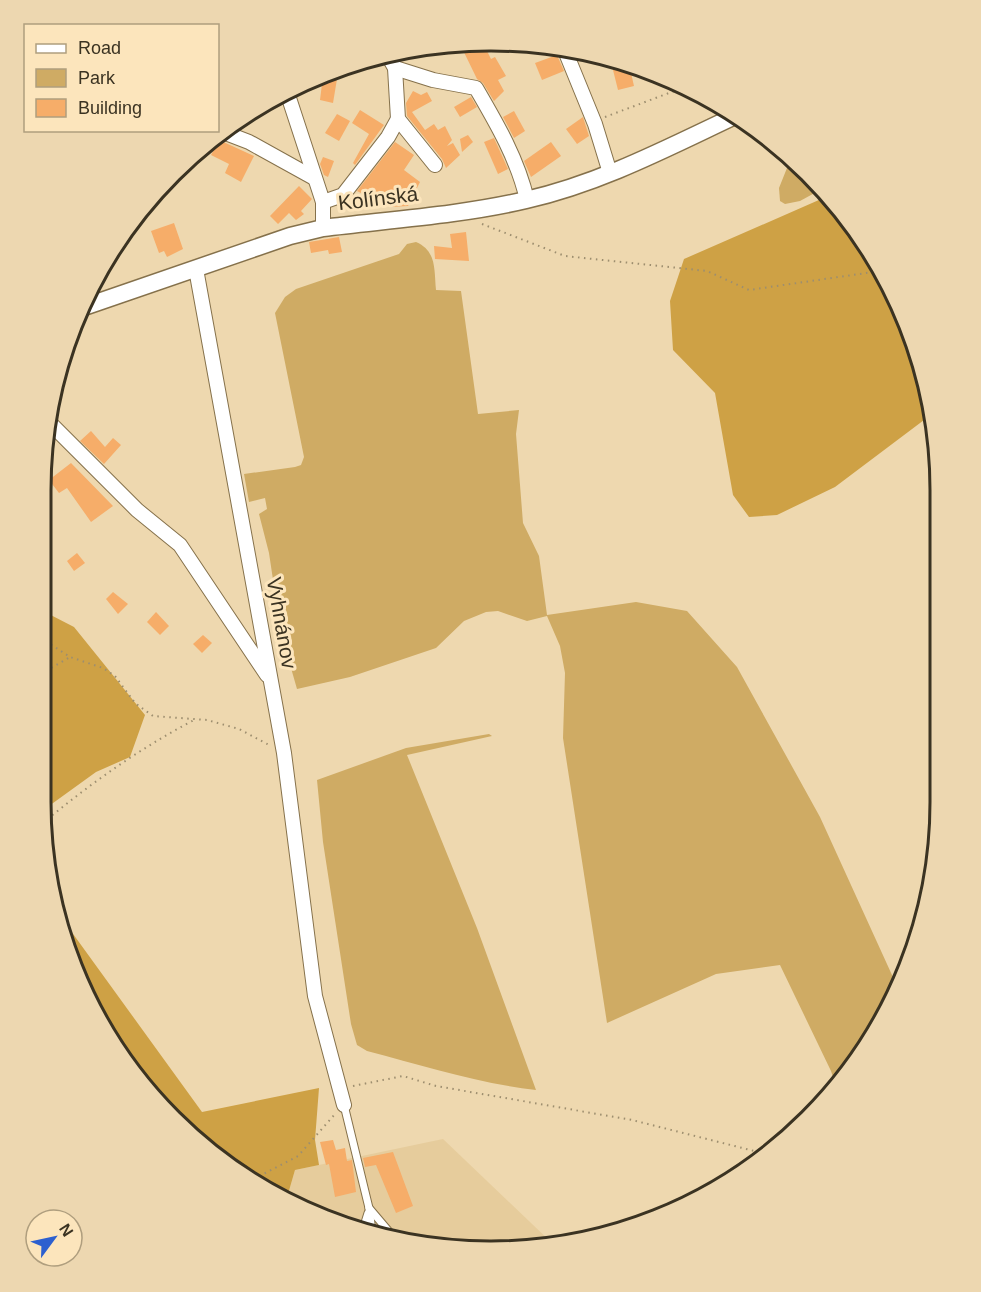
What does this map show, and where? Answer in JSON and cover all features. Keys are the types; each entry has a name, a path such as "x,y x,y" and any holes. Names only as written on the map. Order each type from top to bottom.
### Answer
{"street":[{"path":"568,58 595,124 610,173"},
{"path":"323,202 344,195 388,137 398,119 395,68 392,62"},
{"path":"395,68 433,80 476,88 510,150 527,200"},
{"path":"289,100 323,202 322,228"},
{"path":"398,119 435,165"},
{"name":"Kolínská","path":"92,304 290,236 322,228 527,200 610,173 726,119"},
{"path":"232,135 249,142 314,178"},
{"name":"Vyhnánov","path":"196,269 271,682"},
{"name":"Vyhnánov","path":"56,429 137,510 180,545 271,682"},
{"path":"271,682 284,753 315,996 344,1105"}],"lane":[{"path":"344,1105 371,1224"},
{"path":"365,1223 369,1208"},
{"path":"369,1208 386,1228"}],"path":[{"path":"595,124 610,114 674,91"},
{"path":"480,224 565,256 707,271 749,290 872,272"},
{"path":"51,645 70,657 103,668 115,676 135,703 153,716 194,719 239,729 284,753"},
{"path":"51,668 70,657"},
{"path":"52,817 90,784 157,739 194,719"},
{"path":"340,1088 403,1076 436,1086 632,1120 756,1151"},
{"path":"260,1176 298,1156 344,1105"}],"shaded area":[{"path":"820,200 856,246 885,296 907,349 924,420 835,487 777,515 749,517 733,495 715,393 673,350 670,301 684,259"},
{"path":"51,615 74,627 145,715 130,757 96,772 51,804"},
{"path":"70,930 202,1112 319,1088 315,1140 319,1165 295,1170 289,1192 246,1167 223,1150 201,1132 160,1091 125,1046 96,996"},
{"path":"443,1139 546,1237 490,1241 462,1240 405,1233 377,1226 322,1208 289,1192 295,1170"}],"green space":[{"path":"787,167 814,193 800,201 785,204 780,201 779,188"},
{"path":"416,242 428,250 433,262 436,290 461,291 478,414 519,410 516,434 523,523 539,556 547,615 636,602 687,611 737,667 820,817 893,978 856,1046 833,1077 780,965 716,974 607,1023 563,738 565,673 560,646 547,616 527,621 498,611 486,612 464,621 436,648 350,677 297,689 281,633 269,553 259,514 267,509 265,498 249,502 244,474 295,467 301,465 304,457 275,313 285,297 296,289 399,254 407,244"},
{"path":"489,734 492,736 407,755 477,928 536,1090 451,1074 367,1051 357,1045 351,1024 323,842 317,780 406,748"}],"building":[{"path":"487,51 491,59 495,57 506,76 498,80 504,91 494,101 483,83 477,79 464,52"},
{"path":"558,56 564,71 542,80 535,63"},
{"path":"613,68 631,74 634,86 618,90"},
{"path":"337,79 333,103 320,100 322,84"},
{"path":"413,91 421,95 427,92 432,101 412,112 425,130 434,124 438,130 445,126 452,140 447,146 453,143 460,155 446,168 442,159 407,116 406,103"},
{"path":"471,97 477,107 460,117 454,107"},
{"path":"360,110 384,125 355,165 353,163 369,134 352,123"},
{"path":"514,111 525,131 514,138 503,117"},
{"path":"337,114 350,121 339,141 325,133"},
{"path":"583,117 589,136 577,144 566,129"},
{"path":"468,135 473,142 462,152 460,139"},
{"path":"494,138 508,169 498,174 484,142"},
{"path":"223,142 254,156 241,182 225,173 229,164 211,155"},
{"path":"395,142 414,155 404,170 420,182 408,206 389,207 357,191"},
{"path":"551,142 561,156 531,177 524,161"},
{"path":"323,157 334,161 328,177 324,175 320,164"},
{"path":"299,186 312,199 301,211 304,214 296,220 289,213 278,224 270,216"},
{"path":"174,223 183,249 167,257 164,251 159,253 151,231"},
{"path":"466,232 469,261 435,259 434,246 452,248 450,234"},
{"path":"339,237 342,252 329,254 328,250 311,253 309,242"},
{"path":"91,431 105,447 113,438 121,445 104,464 80,441"},
{"path":"71,463 113,506 91,522 67,488 59,493 51,483 51,478"},
{"path":"77,553 85,563 74,571 67,561"},
{"path":"113,592 128,604 118,614 106,599"},
{"path":"156,612 169,626 160,635 147,622"},
{"path":"203,635 212,643 202,653 193,644"},
{"path":"333,1140 336,1150 345,1148 347,1161 352,1160 356,1192 335,1197 329,1164 326,1165 320,1142"},
{"path":"393,1152 413,1206 396,1213 376,1165 365,1167 363,1158"}]}
